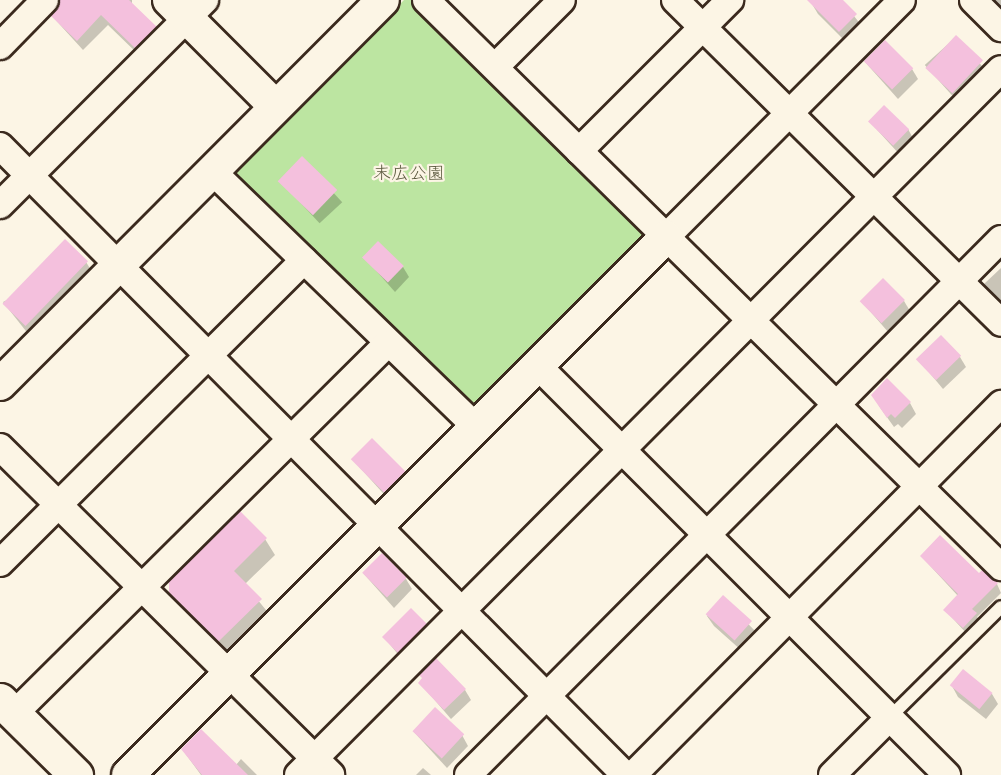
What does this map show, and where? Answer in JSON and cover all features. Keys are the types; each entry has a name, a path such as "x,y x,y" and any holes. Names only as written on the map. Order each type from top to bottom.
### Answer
{"main road":[{"path":"7,707 76,775"}],"street":[{"path":"0,46 45,0"},
{"path":"0,384 383,0"},
{"path":"426,0 496,66 749,323 1001,567"},
{"path":"496,66 561,0"},
{"path":"675,0 1001,323"},
{"path":"579,151 730,0"},
{"path":"128,775 902,0"},
{"path":"973,0 1001,28"},
{"path":"0,205 30,176 187,6 275,106"},
{"path":"0,447 228,673 314,770 462,611 1001,69"},
{"path":"0,146 626,775"},
{"path":"212,171 387,344 476,427"},
{"path":"468,775 1001,239"},
{"path":"0,563 207,354 304,260"},
{"path":"7,707 141,587 387,344"},
{"path":"537,365 947,775"},
{"path":"633,775 1001,404"},
{"path":"832,775 890,717"}],"lane":[{"path":"890,717 1001,607"}],"green space":[{"name":"末広公園","path":"404,0 413,0 644,234 473,408 231,176"}],"building":[{"path":"60,0 129,0 157,27 135,48 101,15 77,41 51,16"},
{"path":"807,0 843,0 857,14 839,32"},
{"path":"956,35 983,60 952,93 925,68"},
{"path":"885,40 913,68 892,89 864,61"},
{"path":"884,105 909,129 893,146 868,122"},
{"path":"302,156 337,190 313,215 278,181"},
{"path":"65,239 88,261 25,326 2,304"},
{"path":"378,241 404,266 388,283 362,258"},
{"path":"883,278 905,300 882,323 860,301"},
{"path":"941,335 961,356 936,380 916,359"},
{"path":"887,378 911,402 895,418 891,414 887,418 871,395"},
{"path":"372,438 405,471 384,492 351,459"},
{"path":"240,511 267,538 234,571 262,599 218,642 169,593 169,581"},
{"path":"940,535 979,573 982,570 998,583 972,609 977,613 963,628 943,610 958,594 920,556"},
{"path":"382,553 407,578 387,598 362,573"},
{"path":"723,595 752,621 735,640 706,614"},
{"path":"411,608 427,624 398,653 382,637"},
{"path":"436,658 466,689 444,710 418,683 422,678 419,675"},
{"path":"963,669 993,693 979,709 950,685"},
{"path":"435,707 464,734 442,758 412,731"},
{"path":"201,729 248,775 202,775 181,749"}]}
